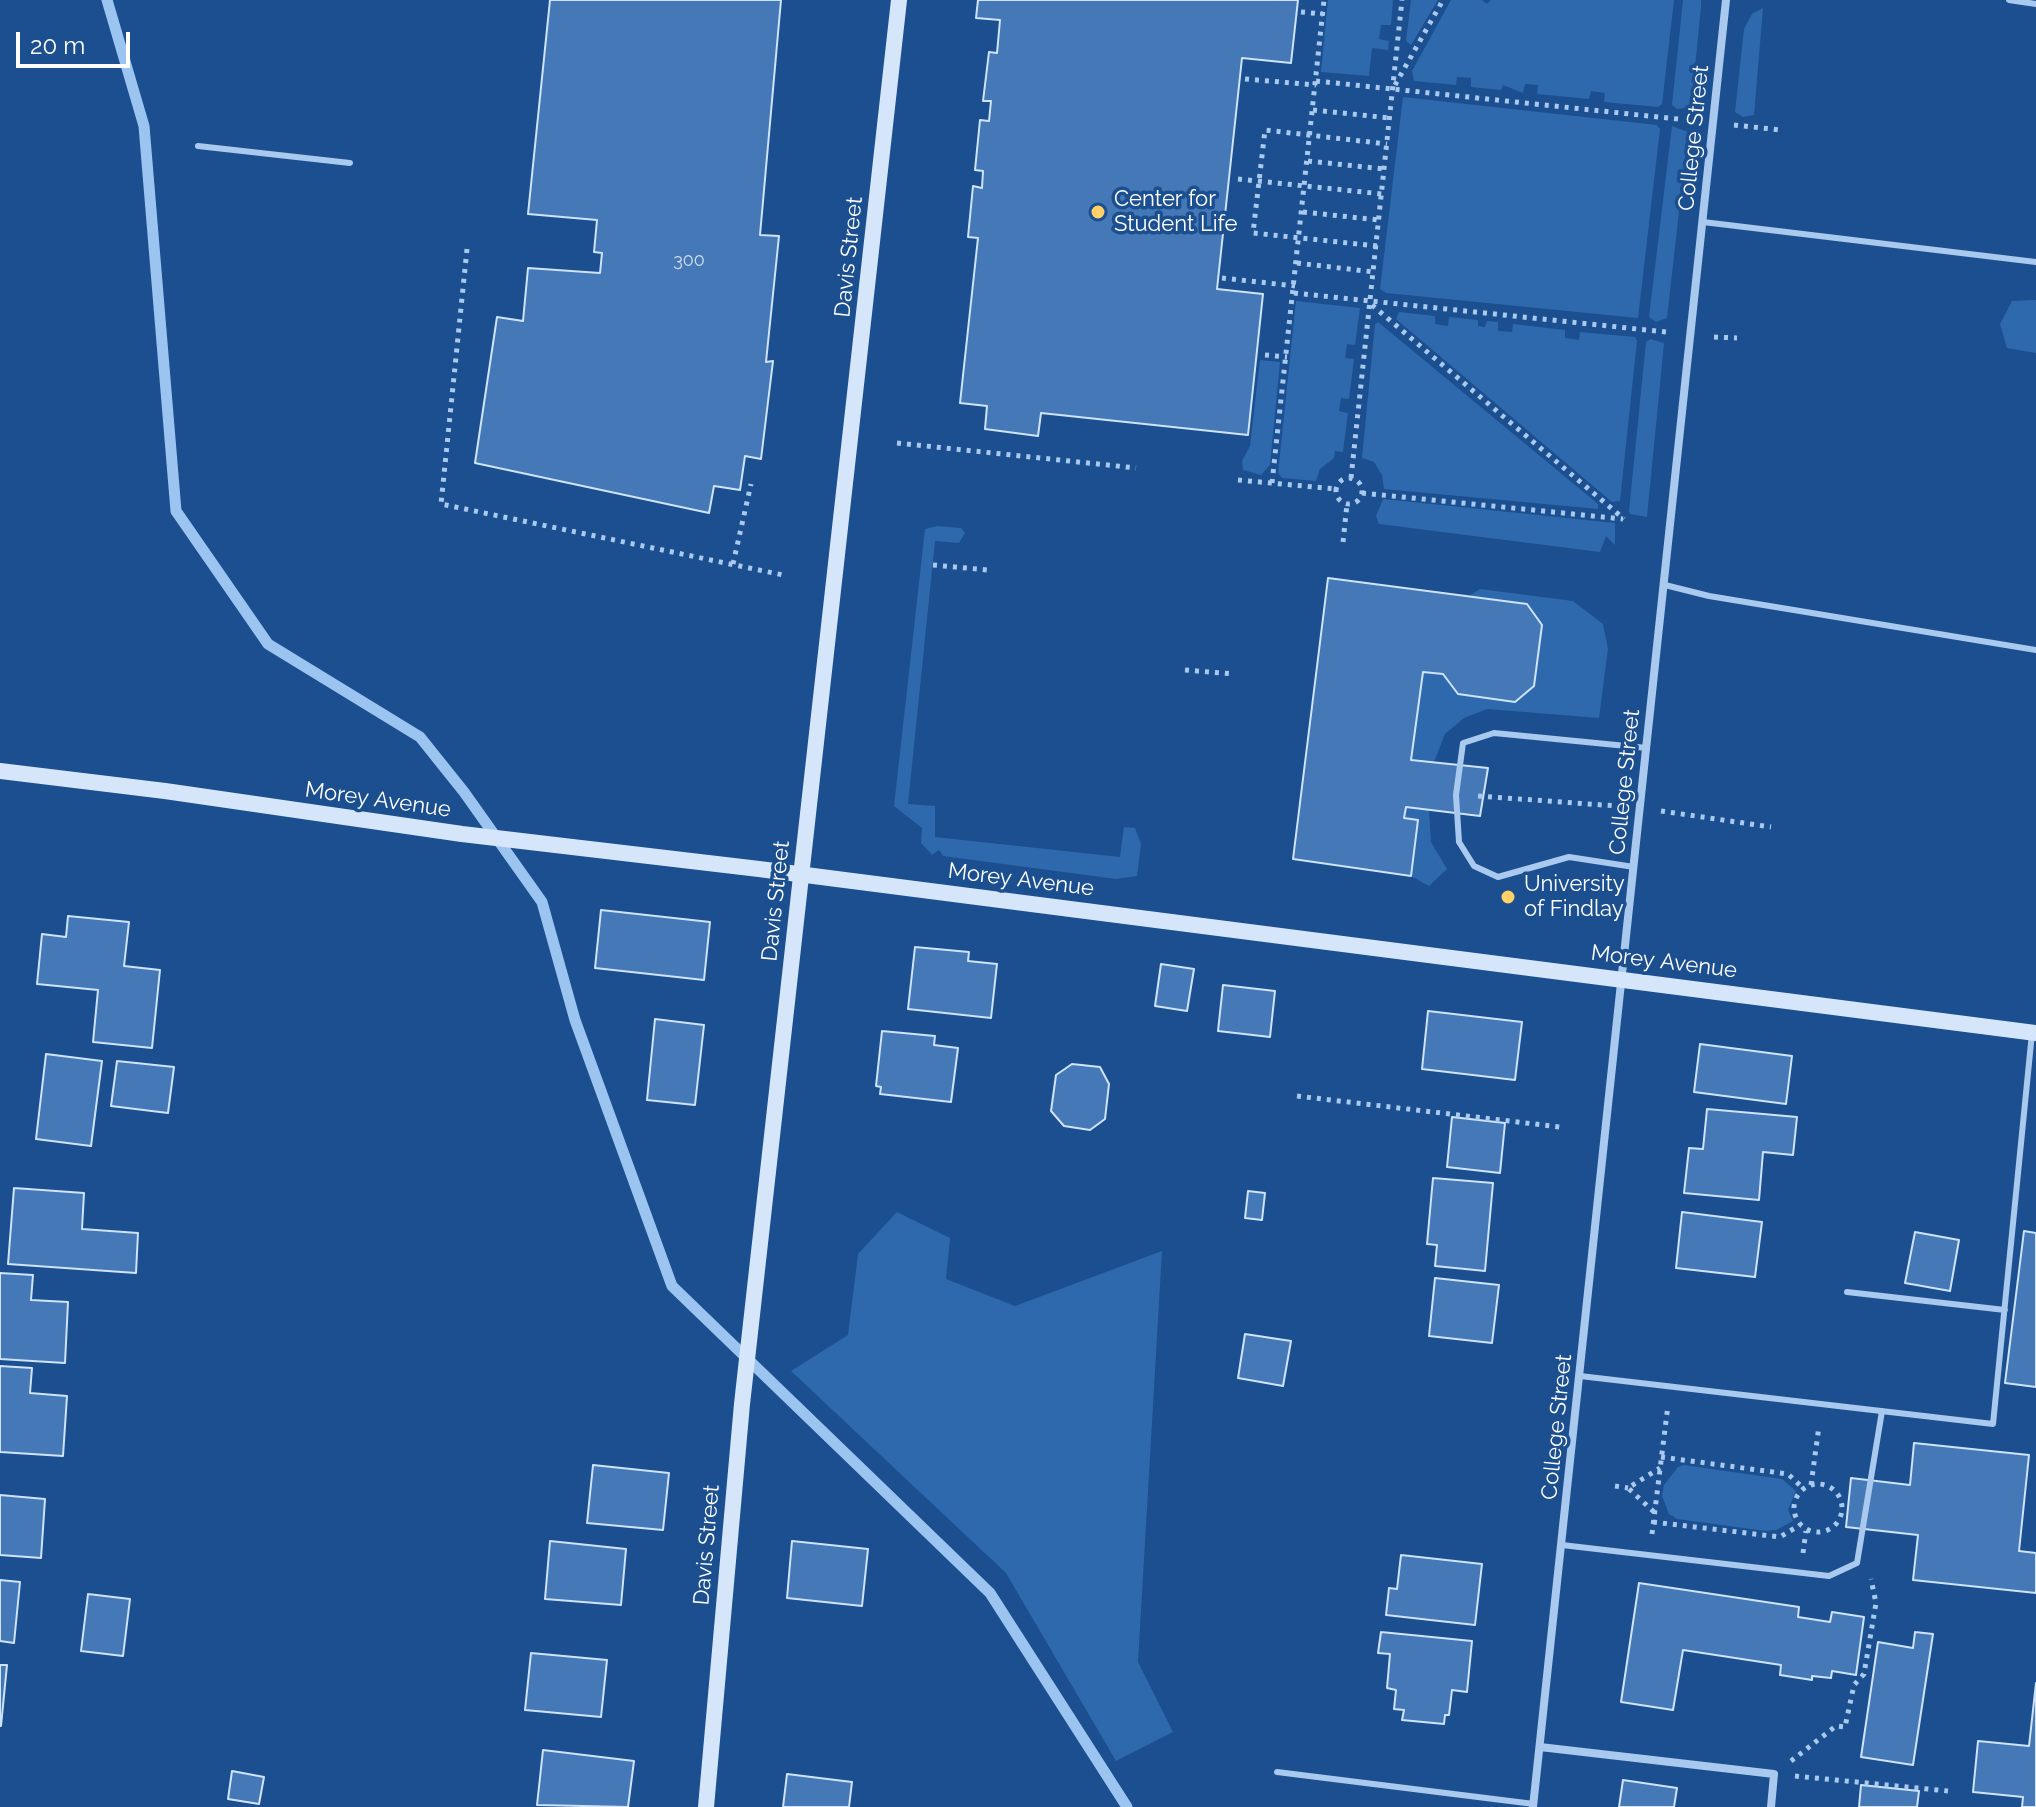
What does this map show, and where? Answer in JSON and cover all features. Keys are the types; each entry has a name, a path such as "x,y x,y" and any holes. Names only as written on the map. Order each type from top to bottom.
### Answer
{"street":[{"name":"Davis Street","path":"706,1807 742,1404 899,0"},
{"name":"College Street","path":"1534,1805 1726,0"},
{"name":"Morey Avenue","path":"0,771 165,791 462,834 801,874 2034,1033"},
{"path":"1540,1747 1774,1774 1771,1807"}],"lane":[{"path":"2009,0 2036,4"},
{"path":"198,146 350,163"},
{"path":"1703,222 2036,262"},
{"path":"1665,585 1709,596 2036,650"},
{"path":"1634,867 1569,857 1498,877 1474,866 1459,842 1456,795 1463,743 1494,733 1647,748"},
{"path":"1580,1376 1993,1424 2034,1033"},
{"path":"1847,1292 2005,1310"},
{"path":"1562,1545 1829,1576 1857,1563 1882,1411"},
{"path":"1277,1772 1534,1805"}],"path":[{"path":"1272,483 1324,0"},
{"path":"1351,478 1402,0"},
{"path":"1393,89 1443,0"},
{"path":"1301,12 1323,14"},
{"path":"1245,79 1393,89 1687,120"},
{"path":"1313,110 1390,118"},
{"path":"1734,125 1781,130"},
{"path":"1377,246 1253,233 1265,130 1388,144"},
{"path":"1308,161 1384,169"},
{"path":"1238,179 1382,194"},
{"path":"1303,212 1379,220"},
{"path":"467,249 441,504 783,575"},
{"path":"1297,263 1374,272"},
{"path":"1222,278 1371,303 1666,332"},
{"path":"1362,493 1624,519 1371,303"},
{"path":"1711,337 1737,338"},
{"path":"1265,355 1287,357"},
{"path":"897,443 1136,468"},
{"path":"1351,478 1358,482 1362,493 1358,500 1347,504 1337,497 1336,489 1340,482 1351,478"},
{"path":"1238,480 1336,489"},
{"path":"733,564 751,484"},
{"path":"1343,542 1347,504"},
{"path":"933,565 988,570"},
{"path":"1185,670 1234,674"},
{"path":"1456,795 1617,806"},
{"path":"1658,810 1771,827"},
{"path":"1297,1096 1560,1127"},
{"path":"1649,1555 1671,1387"},
{"path":"1811,1485 1822,1405"},
{"path":"1661,1457 1788,1474 1803,1488"},
{"path":"1628,1488 1660,1468"},
{"path":"1811,1485 1833,1490 1842,1503 1836,1525 1822,1533 1806,1531 1800,1525 1793,1510 1803,1488 1811,1485"},
{"path":"1615,1486 1628,1488 1654,1513"},
{"path":"1653,1522 1780,1537 1800,1525"},
{"path":"1774,1774 1836,1726 1845,1727 1854,1685 1864,1674 1876,1603 1873,1582 1857,1563"},
{"path":"1774,1774 1948,1791"}],"shaded area":[{"path":"1328,0 1393,0 1391,25 1381,25 1379,39 1389,41 1388,50 1372,48 1369,76 1321,72"},
{"path":"1411,0 1438,0 1411,45 1406,41"},
{"path":"1451,0 1482,0 1487,4 1491,0 1674,0 1662,104 1658,107 1604,102 1605,93 1591,91 1589,99 1537,94 1538,85 1525,84 1523,93 1503,85 1501,90 1471,87 1471,78 1457,77 1456,85 1414,81 1412,71"},
{"path":"1683,0 1701,0 1701,7 1691,107 1677,109 1672,105"},
{"path":"1763,8 1754,115 1743,117 1735,112 1744,29 1752,14"},
{"path":"1403,97 1657,125 1660,129 1638,318 1386,293 1380,289"},
{"path":"1672,126 1688,132 1667,318 1656,322 1649,317"},
{"path":"2036,300 2036,353 2007,348 2000,324 2012,301"},
{"path":"1296,301 1360,308 1355,345 1347,344 1345,358 1354,359 1349,399 1341,398 1339,411 1348,413 1343,452 1335,451 1334,458 1320,469 1316,481 1282,478 1278,473"},
{"path":"1399,312 1435,316 1435,324 1448,326 1449,317 1478,320 1478,326 1485,327 1487,321 1498,322 1498,331 1512,332 1513,324 1565,330 1565,338 1579,340 1580,332 1635,337 1620,501 1612,502 1396,319"},
{"path":"1378,322 1598,504 1598,509 1384,489 1382,475 1374,462 1362,458 1375,324"},
{"path":"1650,339 1664,343 1647,517 1630,514 1629,511 1646,342"},
{"path":"1260,360 1280,362 1270,465 1261,475 1243,470 1242,461 1250,446"},
{"path":"1383,499 1615,523 1615,545 1606,536 1600,552 1379,524 1376,516"},
{"path":"937,526 961,528 965,533 959,543 935,541 908,804 935,806 935,837 1120,857 1124,827 1135,828 1141,844 1137,876 1116,879 943,856 939,850 932,855 921,843 922,828 894,806 925,529"},
{"path":"1480,589 1573,601 1603,624 1608,649 1599,718 1487,709 1464,718 1445,734 1434,762 1411,760 1423,672 1443,674 1458,694 1514,702 1534,686 1542,625 1527,604 1469,596"},
{"path":"1406,807 1429,810 1431,842 1447,869 1429,886 1411,876 1418,821 1404,818"},
{"path":"897,1212 950,1238 946,1279 1015,1306 1162,1251 1138,1662 1173,1732 1116,1761 1006,1573 791,1371 848,1335 858,1254"},
{"path":"1684,1465 1782,1479 1796,1491 1788,1510 1793,1521 1776,1530 1766,1531 1677,1519 1669,1514 1662,1496 1664,1485 1678,1467"}],"building":[{"path":"550,0 781,0 760,235 779,236 766,362 773,361 761,459 745,456 740,490 714,486 709,513 475,463 497,317 523,321 528,268 600,273 602,253 594,252 597,220 528,214"},
{"name":"Center for Student Life","path":"978,0 1298,0 1291,63 1242,58 1217,289 1263,294 1248,435 1041,413 1038,436 985,429 987,406 960,403 978,238 968,237 973,186 982,188 983,171 975,170 980,120 989,121 991,101 983,101 989,52 997,53 1000,20 976,18"},
{"path":"1328,578 1527,604 1542,625 1534,686 1515,702 1458,694 1443,674 1423,672 1411,760 1488,768 1480,816 1406,807 1404,818 1418,820 1411,876 1293,859"},
{"path":"601,910 710,922 704,980 595,968"},
{"path":"68,916 129,922 124,966 160,970 152,1048 93,1042 98,990 37,984 42,934 66,937"},
{"path":"915,947 969,952 968,961 997,964 991,1018 908,1009"},
{"path":"1161,964 1194,969 1187,1011 1155,1006"},
{"path":"1223,985 1275,991 1270,1037 1218,1031"},
{"path":"1428,1011 1522,1022 1515,1080 1422,1069"},
{"path":"655,1019 704,1025 695,1105 647,1100"},
{"path":"882,1031 935,1036 934,1045 958,1048 951,1102 880,1094 881,1087 876,1086"},
{"path":"1700,1044 1792,1056 1786,1104 1694,1092"},
{"path":"46,1054 102,1061 91,1146 36,1139"},
{"path":"117,1061 174,1067 168,1113 111,1106"},
{"path":"1072,1064 1100,1067 1109,1084 1105,1119 1090,1130 1064,1126 1051,1111 1056,1075"},
{"path":"1707,1109 1797,1117 1793,1155 1763,1152 1759,1200 1684,1193 1689,1148 1703,1149"},
{"path":"1452,1117 1505,1123 1500,1173 1447,1167"},
{"path":"1433,1178 1493,1183 1485,1271 1435,1266 1437,1245 1427,1244"},
{"path":"14,1188 84,1193 82,1229 138,1233 136,1273 8,1264"},
{"path":"1248,1191 1265,1193 1262,1220 1245,1218"},
{"path":"1682,1212 1762,1222 1755,1277 1676,1268"},
{"path":"2024,1231 2036,1233 2036,1387 2005,1383"},
{"path":"1915,1232 1959,1240 1950,1291 1905,1283"},
{"path":"0,1273 33,1275 31,1300 68,1302 65,1363 0,1359"},
{"path":"1435,1278 1499,1285 1492,1343 1429,1336"},
{"path":"1245,1334 1291,1341 1283,1386 1238,1378"},
{"path":"0,1366 32,1368 30,1393 67,1396 63,1456 0,1452"},
{"path":"1914,1443 2029,1455 2019,1551 2036,1553 2036,1593 1913,1580 1918,1535 1846,1527 1851,1478 1910,1485"},
{"path":"593,1465 669,1473 663,1530 587,1523"},
{"path":"0,1495 45,1499 41,1558 0,1555"},
{"path":"550,1541 626,1549 621,1605 545,1599"},
{"path":"792,1541 868,1549 862,1606 787,1598"},
{"path":"1401,1555 1482,1564 1475,1625 1386,1615 1389,1588 1397,1589"},
{"path":"0,1580 20,1582 14,1643 0,1641"},
{"path":"1639,1583 1799,1607 1798,1617 1830,1622 1832,1612 1864,1617 1856,1675 1832,1671 1831,1678 1812,1676 1812,1680 1780,1675 1781,1665 1683,1650 1673,1710 1621,1702"},
{"path":"88,1594 130,1599 123,1656 81,1651"},
{"path":"1381,1632 1472,1641 1467,1692 1452,1690 1449,1715 1445,1715 1444,1724 1402,1720 1404,1710 1394,1709 1396,1690 1387,1688 1390,1654 1378,1653"},
{"path":"1915,1632 1933,1634 1913,1765 1861,1757 1878,1642 1913,1648"},
{"path":"531,1653 607,1660 601,1717 525,1710"},
{"path":"0,1665 7,1665 1,1726 0,1726"},
{"path":"2036,1683 2036,1807 2022,1807 2023,1797 1973,1792 1978,1741 2029,1746"},
{"path":"543,1750 634,1761 628,1807 537,1805"},
{"path":"232,1771 264,1777 259,1804 228,1799"},
{"path":"787,1774 852,1782 849,1807 783,1807"},
{"path":"1623,1780 1677,1788 1674,1807 1619,1807"},
{"path":"1861,1785 1919,1791 1917,1807 1859,1807"}],"waterway":[{"path":"107,0 144,126 176,511 268,644 420,737 464,792 542,902 575,1020 672,1286 990,1593 1127,1807"}],"place":[{"name":"Center for Student Life","path":"1098,212"},
{"name":"University of Findlay","path":"1508,897"}]}
